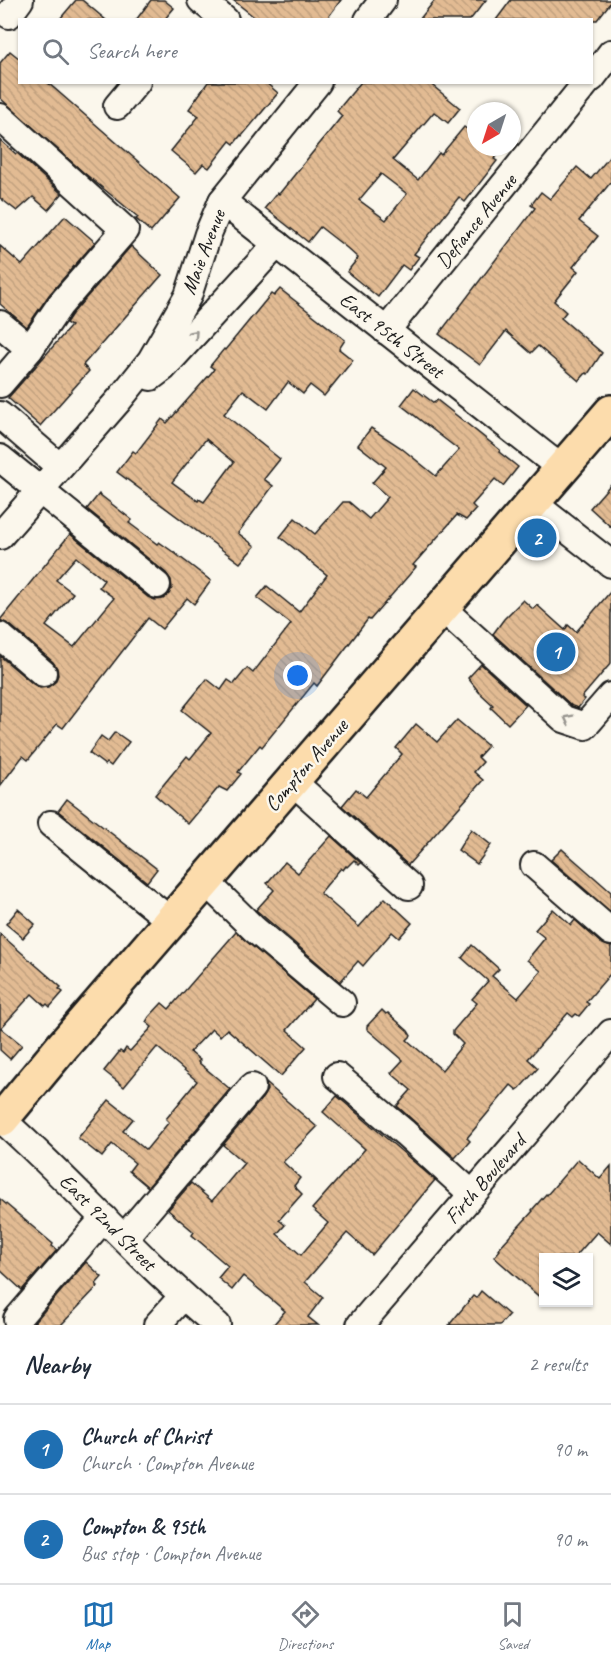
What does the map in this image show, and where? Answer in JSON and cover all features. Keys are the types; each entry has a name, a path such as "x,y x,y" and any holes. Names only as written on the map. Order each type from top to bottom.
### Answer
{"main road":[{"name":"Compton Avenue","path":"1,1118 611,412"}],"street":[{"path":"370,18 383,0"},
{"path":"199,5 222,18"},
{"path":"593,76 611,53"},
{"path":"117,106 135,84"},
{"name":"Defiance Avenue","path":"387,331 585,84"},
{"name":"Maie Avenue","path":"0,536 151,360 188,296 208,234 222,201 311,85"},
{"path":"0,117 126,230 60,305 30,349 0,384"},
{"name":"East 95th Street","path":"222,201 562,469"},
{"name":"Maie Avenue","path":"119,400 163,368 278,244"},
{"path":"0,324 30,349"},
{"path":"0,414 60,467"},
{"path":"0,458 157,585"},
{"path":"533,503 611,564"},
{"path":"442,608 564,719 585,726 611,696"},
{"path":"0,636 43,673"},
{"path":"292,781 410,886"},
{"path":"51,824 171,921"},
{"path":"534,865 611,932"},
{"path":"205,881 254,928 342,1003"},
{"name":"Firth Boulevard","path":"360,1325 611,1033"},
{"path":"337,1076 405,1133 472,1194"},
{"path":"124,1238 252,1088"},
{"name":"East 92nd Street","path":"1,1118 183,1296 217,1325"},
{"path":"17,1319 105,1218"},
{"path":"157,1325 183,1296"}],"building":[{"path":"76,0 82,0 104,18 61,18"},
{"path":"151,0 164,0 174,8 166,18 138,18"},
{"path":"233,0 341,0 328,18 256,18"},
{"path":"435,0 486,0 472,18 421,18"},
{"path":"511,0 611,0 597,20 593,18 498,18"},
{"path":"10,51 18,57 18,84 49,84 180,198 151,232 136,219 138,217 83,172 0,98 0,63"},
{"path":"207,84 267,84 278,93 234,144 230,141 209,168 203,164 196,172 171,151 199,116 189,109"},
{"path":"359,84 430,84 460,108 448,123 434,112 393,160 418,180 439,153 441,155 464,127 467,129 467,156 497,156 494,159 497,161 465,202 459,197 414,254 419,257 409,270 402,265 378,297 347,272 358,258 347,248 320,227 308,242 265,208 277,193 279,194 342,116 337,111","holes":["381,174 407,194 386,220 359,200"]},
{"path":"0,140 62,194 48,210 33,197 17,211 0,198"},
{"path":"611,155 611,182 579,221 598,236 573,267 578,271 554,301 566,312 561,318 602,353 588,374 586,373 579,381 538,346 531,353 506,331 480,365 439,334 535,208 531,205 541,192 550,199 577,167 591,179"},
{"path":"65,216 95,242 49,295 27,327 0,304 0,246 22,265"},
{"path":"131,246 162,275 83,365 89,371 40,426 8,398 71,326 66,323 72,314"},
{"path":"280,289 345,340 339,349 353,360 324,396 310,385 303,394 288,382 268,409 243,390 224,414 280,459 264,479 273,486 238,533 255,546 240,563 117,472 133,451 136,453 162,419 167,423 212,372 214,369 210,366 224,349 271,294 274,296","holes":["206,439 234,462 204,502 199,499 198,501 172,482"]},
{"path":"414,388 434,403 437,400 518,467 503,486 495,479 472,505 476,509 466,520 457,515 413,565 416,567 370,620 368,619 317,686 314,683 262,747 260,745 238,772 241,774 227,791 219,787 188,824 155,795 187,756 190,759 211,733 182,710 207,679 221,690 228,680 234,684 247,668 253,673 291,624 257,598 267,586 299,612 327,575 280,537 295,518 315,534 343,502 349,502 369,519 388,497 372,483 386,467 358,445 371,428 400,447 436,476 459,450 401,405"},
{"path":"611,484 611,527 590,508"},
{"path":"99,494 132,520 129,523 157,544 159,542 176,554 211,581 194,604 187,598 162,629 148,618 63,728 57,724 28,760 23,756 0,786 0,656 40,688 48,687 55,682 58,675 53,662 10,625 0,620 70,534 148,597 155,600 163,599 172,588 171,580 166,573 87,509","holes":["76,557 104,580 99,587 114,598 74,647 46,626 73,593 56,580"]},
{"path":"611,591 611,663 582,697 585,699 578,708 572,706 493,634 523,600 533,609 537,605 565,630 568,625 576,632"},
{"path":"481,664 526,705 508,724 491,708 493,705 468,678"},
{"path":"457,720 488,746 478,757 483,762 474,772 483,780 408,865 342,806 356,789 366,797 402,754 396,748 416,724 437,742"},
{"path":"115,732 129,742 111,766 107,763 105,765 89,753 101,736 108,741"},
{"path":"67,799 157,869 147,882 58,811"},
{"path":"471,829 491,845 477,864 458,850"},
{"path":"331,836 361,863 359,865 354,860 343,870 341,868 320,893 359,927 385,898 412,923 399,938 392,932 363,966 358,961 340,982 256,910 274,890 267,883 285,862 298,873"},
{"path":"562,849 611,892 611,912 551,860"},
{"path":"18,909 35,924 23,938 6,924"},
{"path":"553,909 571,925 575,920 601,943 611,947 611,973 586,1002 589,1004 579,1016 576,1014 573,1017 568,1013 528,1059 538,1068 517,1090 511,1085 467,1138 470,1141 455,1158 397,1106 411,1090 391,1073 403,1060 367,1029 367,1026 382,1010 388,1013 408,1031 411,1036 407,1040 442,1070 463,1044 453,1034 453,1031 477,1003 472,999 488,981 462,958 472,945 499,969 492,976 518,998 541,971 527,960 545,938 535,930"},
{"path":"236,932 314,999 287,1030 306,1047 281,1076 227,1029 220,1036 212,1029 190,1052 200,1060 198,1062 230,1089 148,1187 129,1171 135,1163 112,1144 102,1157 78,1138 109,1100 133,1119 123,1131 146,1150 169,1122 166,1119 197,1081 157,1047 124,1087 104,1071 120,1051 123,1053 126,1048 130,1051 152,1027 146,1022 149,1017 162,1003 169,1009"},
{"path":"0,934 61,987 59,989 63,992 50,1007 47,1004 45,1006 32,994 1,1028 22,1045 10,1059 0,1050"},
{"path":"266,1083 317,1127 283,1162 300,1178 294,1186 302,1194 279,1220 285,1225 277,1234 301,1255 328,1223 312,1209 365,1149 323,1112 337,1096 435,1180 372,1255 347,1233 305,1282 323,1297 308,1317 318,1325 273,1325 285,1311 243,1276 232,1290 218,1278 228,1266 192,1235 194,1232 168,1210 191,1183 212,1201 244,1163 223,1145 263,1097 267,1090"},
{"path":"578,1159 600,1179 611,1166 611,1244 597,1232 579,1253 539,1253 539,1296 494,1257 500,1250 498,1249"},
{"path":"0,1199 53,1244 52,1246 57,1250 22,1290 0,1270"},
{"path":"86,1262 102,1277 96,1284 98,1286 61,1325 32,1325"},
{"path":"481,1291 509,1315 500,1325 449,1325 473,1296 476,1298"}],"place":[{"name":"Compton & 95th","path":"537,538"},
{"name":"Church of Christ","path":"556,652"}]}
